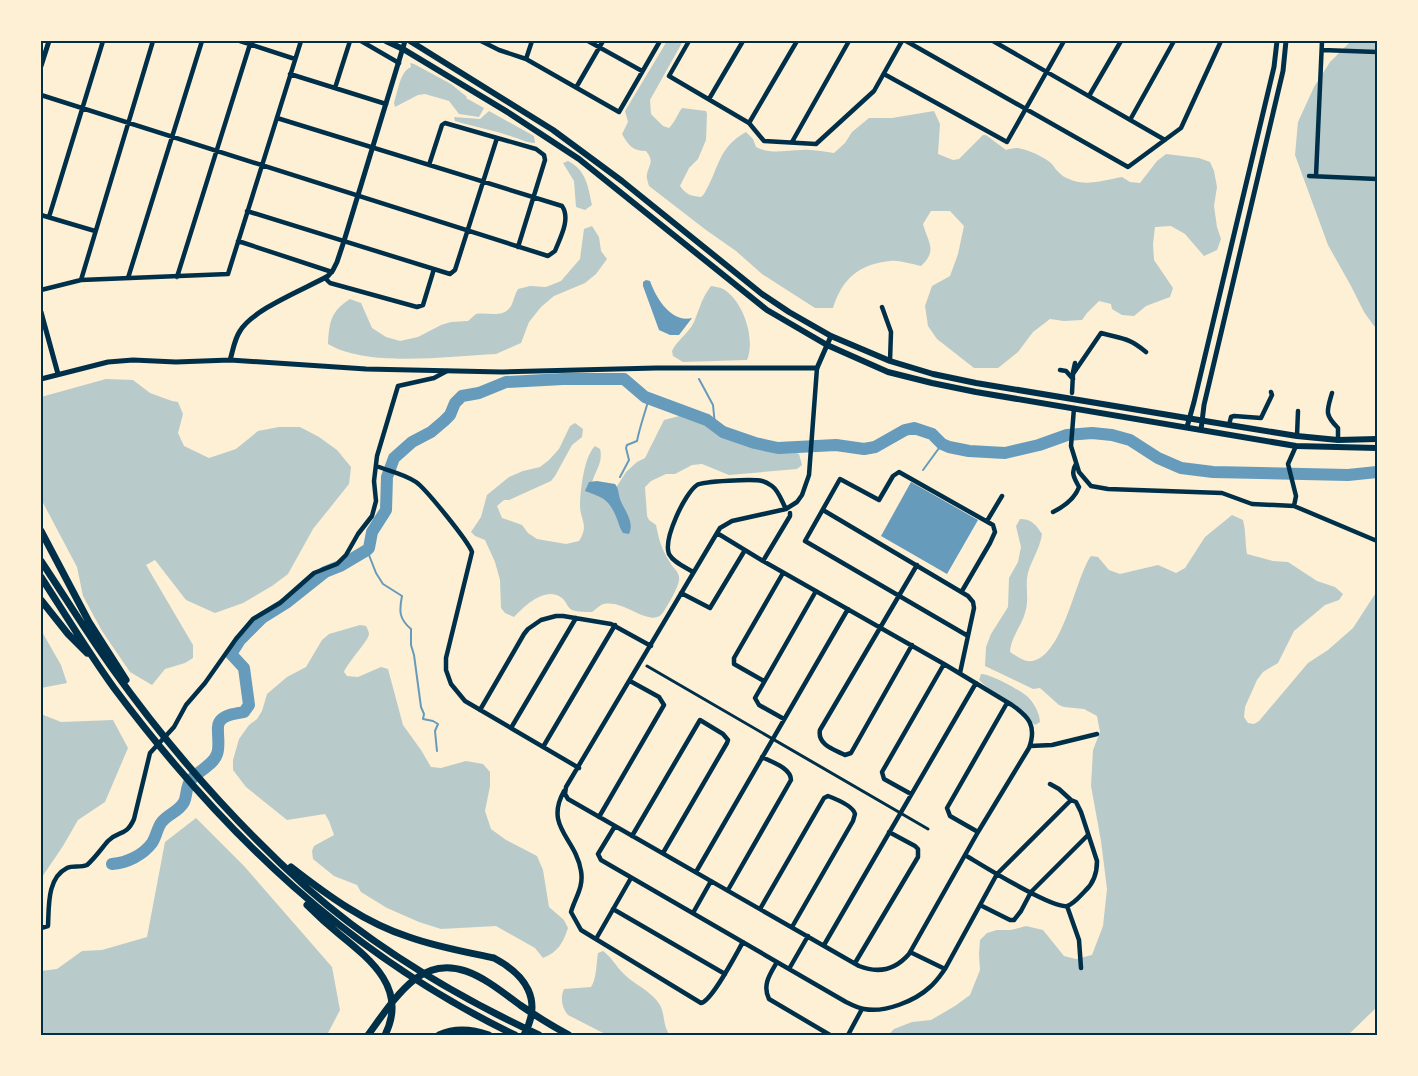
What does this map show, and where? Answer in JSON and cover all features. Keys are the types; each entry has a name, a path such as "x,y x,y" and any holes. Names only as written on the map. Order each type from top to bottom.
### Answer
{"highway":[{"path":"41,531 89,622 119,668 134,696"},
{"path":"41,561 97,647 141,706 180,756 225,808 261,844 308,888 345,919 409,964 486,1010 539,1035"},
{"path":"41,577 98,664 172,761 218,814 256,853 329,926 370,961 383,976 390,992 393,1009 392,1020 385,1035"},
{"path":"41,600 68,634 98,664"},
{"path":"261,844 340,903 383,927 408,937 494,958 506,964 521,977 531,996 530,1025 524,1035"},
{"path":"256,853 332,920 392,965 487,1022 515,1035"},
{"path":"368,1035 386,1010 416,978 437,970 461,969 475,973 522,1006 569,1035"},
{"path":"439,1035 447,1031 464,1029 479,1031 489,1035"}],"main road":[{"path":"386,41 403,49 509,113 579,159 767,310 827,345 888,372 976,392 1296,446 1377,448"},
{"path":"410,41 553,130 622,181 743,280 789,312 831,336 890,361 933,374 976,383 1297,436 1338,440 1377,439"}],"street":[{"path":"41,66 49,41"},
{"path":"49,217 104,41"},
{"path":"80,280 153,41"},
{"path":"128,278 202,41"},
{"path":"240,41 251,43 295,59"},
{"path":"41,290 80,280 228,274 301,41"},
{"path":"335,88 350,41"},
{"path":"361,41 399,63"},
{"path":"230,360 240,331 255,315 325,278 332,272 344,241 405,41"},
{"path":"481,41 499,50 526,59 619,112 660,41"},
{"path":"526,59 532,41"},
{"path":"588,41 642,71"},
{"path":"576,86 603,41"},
{"path":"689,41 669,76 750,122 764,141 816,144 874,91 904,41 1128,167 1181,128 1221,41"},
{"path":"709,99 743,41"},
{"path":"750,122 797,41"},
{"path":"792,142 849,41"},
{"path":"993,41 1165,140"},
{"path":"884,74 1006,142 1064,41"},
{"path":"1089,96 1121,41"},
{"path":"1130,120 1174,41"},
{"path":"1187,427 1269,87 1277,41"},
{"path":"1201,430 1204,405 1283,71 1286,41"},
{"path":"1316,176 1322,41"},
{"path":"177,277 251,43"},
{"path":"1322,50 1377,52"},
{"path":"290,74 386,104"},
{"path":"41,95 518,247 548,256 556,252 565,223 562,206 277,118"},
{"path":"430,165 442,125 445,123 536,150 544,155 545,160 518,247"},
{"path":"247,211 450,274 455,270 497,138"},
{"path":"1309,176 1377,179"},
{"path":"41,215 95,231"},
{"path":"238,242 332,272"},
{"path":"325,278 330,283 417,307 423,304 434,269"},
{"path":"882,307 891,332 890,361"},
{"path":"41,312 58,374"},
{"path":"1104,331 1112,335"},
{"path":"1073,376 1101,333 1132,341 1146,352"},
{"path":"743,942 725,974 707,1000 701,1003 581,930 571,912 580,890 582,876 579,862 557,818 558,804 566,787 720,528 732,521 786,509 797,502 808,481 818,368 831,336"},
{"path":"1091,348 1093,337"},
{"path":"41,379 108,362 133,360 176,362 230,360 366,369 502,372 656,368 818,368"},
{"path":"1072,393 1075,363"},
{"path":"41,928 48,926 49,906 53,882 56,877 70,867 87,865 109,840 124,833 130,827 134,819 150,753 174,726 186,705 205,683 236,639 253,620 280,602 314,573 336,564 346,555 358,534 372,516 375,508 374,481 377,456 398,386 434,378 447,370"},
{"path":"1060,370 1066,371 1073,376"},
{"path":"1229,425 1231,417 1234,416 1261,418 1272,395 1271,392"},
{"path":"1332,393 1327,414 1338,428 1338,440"},
{"path":"1074,408 1070,441 1072,453 1079,472 1091,486 1222,493 1252,504 1294,506 1377,541"},
{"path":"1297,436 1298,410"},
{"path":"1294,506 1296,496 1288,464 1296,446"},
{"path":"1053,512 1071,499 1079,490 1080,487 1073,476 1072,469 1076,464"},
{"path":"376,466 418,483 469,545 472,552 448,646 446,665 448,676 455,690 465,701 579,768"},
{"path":"962,591 993,537 995,528 987,521 899,472 893,476 879,500 840,479 805,541 968,636"},
{"path":"693,572 671,558 667,543 672,524 691,491 697,485 711,482 760,481 775,487 786,509"},
{"path":"987,521 1002,496"},
{"path":"823,510 962,591 973,602 974,608 960,673"},
{"path":"763,561 790,514"},
{"path":"566,787 565,794 568,799 855,963 870,970 886,970 903,961 910,952 978,832 1030,746 1032,735 1030,722 1022,712 960,673 783,573 717,533"},
{"path":"681,593 710,608 745,550"},
{"path":"912,645 851,753 845,755 822,742 820,730 917,565"},
{"path":"764,682 734,664 734,658 783,573"},
{"path":"784,720 759,705 755,698 816,591"},
{"path":"696,872 848,609"},
{"path":"480,710 528,629 548,617 576,618 615,625 651,646"},
{"path":"511,728 576,618"},
{"path":"543,747 615,625"},
{"path":"911,794 884,778 882,772 944,664"},
{"path":"647,666 928,829"},
{"path":"599,817 664,706 660,697 630,681"},
{"path":"824,945 976,683"},
{"path":"978,832 950,816 947,808 1007,703"},
{"path":"632,836 700,720 723,734 728,740 663,853"},
{"path":"1030,746 1052,745 1097,734"},
{"path":"728,890 792,780 792,776 787,771 762,757"},
{"path":"965,855 1054,904 1067,906 1077,900 1091,886 1096,876 1097,861 1078,804 1059,788 1050,784"},
{"path":"760,909 824,798 828,796 846,805 855,811 855,817 792,927"},
{"path":"615,826 598,854 601,860 846,1002 862,1009 872,1010 890,1007 920,995 936,982 997,874 1071,800"},
{"path":"855,963 918,857 918,849 915,846 889,832"},
{"path":"980,905 1010,920 1014,920 1031,892 1088,835"},
{"path":"596,939 632,878"},
{"path":"693,913 711,881"},
{"path":"1067,906 1079,940 1081,968"},
{"path":"613,909 725,974"},
{"path":"789,969 808,936"},
{"path":"910,952 945,969"},
{"path":"778,962 766,982 769,999 830,1035"},
{"path":"848,1035 862,1009"}],"shaded area":[{"path":"667,41 683,41 650,100 651,114 663,126 669,128 682,108 706,111 707,114 706,140 698,159 689,168 680,186 686,193 691,195 701,197 704,194 724,152 730,144 746,132 753,139 756,147 767,151 810,150 834,153 845,143 852,132 869,118 892,118 934,111 940,124 938,154 953,160 959,159 983,135 986,135 1006,150 1017,148 1040,156 1049,161 1064,176 1082,182 1095,182 1122,177 1130,182 1140,183 1157,161 1166,154 1199,158 1210,162 1217,187 1214,206 1221,239 1217,250 1204,256 1185,234 1171,226 1155,227 1154,260 1173,288 1170,297 1146,306 1134,316 1122,315 1112,309 1111,304 1099,301 1082,320 1064,321 1050,319 1033,332 1018,352 998,368 974,368 937,339 928,326 925,306 932,286 950,276 958,254 964,226 950,211 931,211 923,224 929,241 930,251 921,266 894,261 869,266 853,275 847,281 841,289 833,308 815,308 762,274 736,251 649,186 647,174 651,162 650,158 646,151 632,147 622,134 628,122 625,111"},
{"path":"1351,41 1377,41 1377,327 1374,326 1364,312 1328,245 1295,155 1298,122 1314,87 1330,62"},
{"path":"410,63 451,84 466,98 484,108 479,117 459,114 449,101 425,94 418,95 395,107 394,103 400,82 404,73 411,67"},
{"path":"489,111 534,136 535,143 455,121 454,117 480,119"},
{"path":"568,161 579,169 585,179 592,205 585,210 576,207 574,181 563,163"},
{"path":"592,226 599,237 601,251 607,259 596,274 585,283 554,296 541,307 529,322 521,343 496,354 409,359 365,356 328,344 332,318 339,308 350,299 361,303 372,328 386,337 400,341 418,337 451,322 468,321 476,314 505,312 512,304 518,289 530,286 546,287 561,281 580,259 584,229"},
{"path":"711,286 722,288 730,294 742,311 749,331 750,342 747,360 683,362 673,356 672,351 692,326 703,299"},
{"path":"106,379 133,380 150,393 178,402 183,414 178,433 184,446 209,458 236,449 258,431 279,427 300,427 319,437 337,450 351,467 349,484 313,529 288,574 243,603 215,613 186,600 155,560 146,565 193,645 193,658 185,663 165,669 152,685 130,672 102,631 83,596 77,567 41,499 41,397"},
{"path":"691,413 700,413 748,439 775,445 799,454 802,465 797,469 729,475 702,464 692,465 675,474 666,474 651,481 645,487 647,516 656,525 662,547 678,573 679,578 673,596 659,616 652,618 618,605 610,604 601,605 592,612 574,611 570,609 562,598 549,594 536,598 514,617 505,613 501,608 500,580 495,562 485,540 471,532 481,517 487,495 509,477 540,467 549,460 559,449 570,426 575,423 583,429 582,437 572,445 551,481 509,500 504,500 497,506 502,518 522,525 528,533 537,539 566,544 579,541 584,530 580,509 582,481 588,457 595,446 600,449 601,459 591,487 614,491 626,472 637,462 645,458 664,420"},
{"path":"1232,515 1243,520 1247,554 1273,561 1288,562 1317,581 1335,587 1343,594 1339,600 1325,605 1294,631 1278,663 1263,672 1257,680 1245,707 1244,717 1248,723 1254,724 1259,721 1308,663 1328,650 1353,628 1377,591 1377,1007 1348,1035 888,1035 894,1029 912,1022 931,1020 970,995 980,970 980,940 987,933 1026,926 1043,930 1064,956 1076,959 1092,955 1103,926 1107,889 1091,786 1093,750 1100,732 1097,716 1084,709 1059,705 1040,688 1033,689 985,666 986,647 991,634 1008,607 1009,578 1018,562 1021,547 1016,526 1020,519 1033,523 1042,534 1028,572 1025,613 1012,642 1010,652 1027,661 1039,658 1050,649 1066,618 1091,556 1098,557 1109,570 1120,574 1158,565 1176,573 1185,568 1205,537"},
{"path":"360,625 366,626 369,634 346,668 344,672 347,676 358,677 381,667 388,669 403,725 431,767 441,768 466,761 483,764 490,772 490,786 485,811 491,829 506,840 537,856 543,870 549,907 564,920 568,928 559,946 548,956 543,958 535,948 496,926 441,929 387,908 361,892 357,885 334,876 313,859 312,851 314,846 334,835 325,814 287,820 246,787 233,770 233,760 239,739 262,711 267,694 287,677 306,667 322,640 329,634"},
{"path":"41,630 61,665 67,683 41,688"},
{"path":"981,674 1005,683 1028,697 1036,709 1040,722 1035,725 1015,705 983,684 979,680"},
{"path":"41,714 61,722 113,720 128,748 105,802 78,820 42,877"},
{"path":"196,818 244,866 332,967 340,1010 327,1035 41,1035 41,971 57,969 82,951 102,950 147,937 165,842"},
{"path":"603,951 625,976 647,991 660,1005 666,1028 670,1035 607,1035 568,1015 562,1003 564,989 591,987 598,953"}],"water":[{"path":"646,280 650,281 656,295 671,313 684,319 692,318 679,335 670,335 659,330 643,286 643,282"},
{"path":"597,481 615,484 630,521 629,534 623,533 614,512 605,500 585,491 589,482"},
{"path":"911,482 978,520 947,574 881,536"}],"waterway":[{"path":"112,864 134,858 148,847 153,841 161,823 184,802 190,781 215,758 218,750 218,727 220,721 228,716 244,712 249,705 244,668 231,654 240,640 262,618 286,603 325,572 340,566 367,550 372,532 386,510 387,477 394,458 412,442 431,432 444,421 450,415 455,403 462,396 479,393 506,382 563,379 624,379 645,397 707,420 723,432 755,443 778,448 836,445 864,449 875,447 905,430 914,428 932,434 942,444 949,447 969,451 1005,453 1039,445 1067,435 1092,433 1112,435 1130,440 1158,458 1181,468 1213,472 1348,475 1377,472"},
{"path":"699,379 713,405 715,425"},
{"path":"620,477 629,460 627,445 637,441 649,398"},
{"path":"923,470 942,444"},
{"path":"367,550 376,573 383,584 402,596 401,614 404,622 411,629 411,645 421,707 424,714 423,719 438,724 435,731 437,751"}]}
